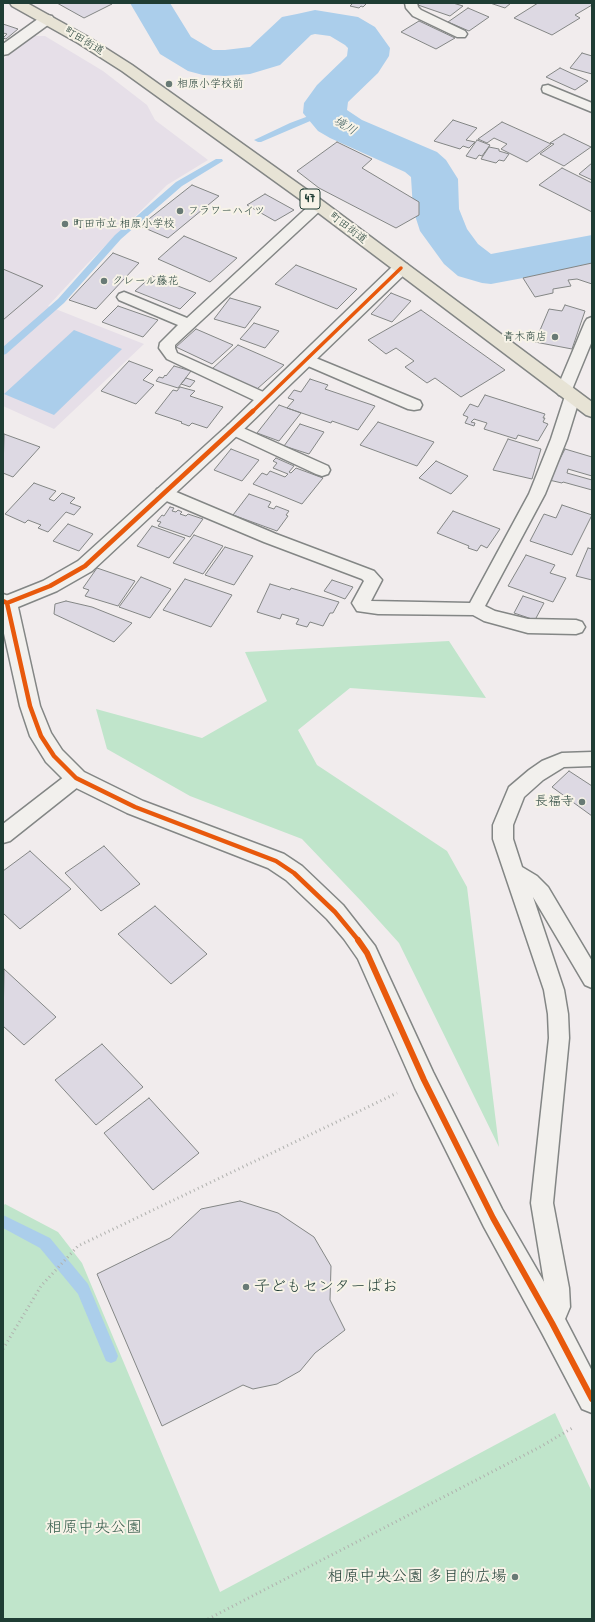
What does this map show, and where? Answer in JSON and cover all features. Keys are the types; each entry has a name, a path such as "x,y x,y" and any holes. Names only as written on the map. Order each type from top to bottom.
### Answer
{"main road":[{"name":"町田街道","path":"17,3 127,68 318,205 592,411"}],"street":[{"path":"3,51 47,20"},
{"path":"401,268 234,430 84,566 50,586 5,602 26,680 30,706 40,736 54,756 76,778 135,807 276,861 294,873 335,912 367,953 424,1080 493,1218 552,1322 592,1400"}],"lane":[{"path":"411,3 412,8 417,13 461,34"},
{"path":"548,88 592,108"},
{"path":"578,102 592,92"},
{"path":"265,399 172,356 167,348 168,343 318,205"},
{"path":"124,297 189,324"},
{"path":"475,609 537,494 559,440 568,394 592,322"},
{"path":"306,359 414,406"},
{"path":"234,430 322,470"},
{"path":"163,493 270,538 368,575 373,580 361,603 363,606 378,608 475,609 490,616 528,626 576,627"},
{"path":"552,1322 558,1307 557,1288 542,1203 559,1038 558,1014 554,990 503,839 503,825 516,792 549,766 562,760 592,759"},
{"path":"3,835 76,778"},
{"path":"513,871 530,882 541,893 592,979"}],"path":[{"path":"3,1349 41,1286 78,1246 424,1080"},
{"path":"208,1619 540,1447 579,1424"}],"shaded area":[{"name":"町田市立 相原小学校","path":"34,36 45,36 103,71 147,105 155,120 208,160 167,185 88,263 48,306 144,344 54,429 3,406 3,59"}],"green space":[{"path":"449,641 486,698 350,688 298,730 317,765 447,851 467,887 499,1147 399,943 362,902 302,839 190,796 107,749 96,709 202,738 267,701 245,652"},
{"name":"相原中央公園","path":"5,1204 58,1232 82,1263 220,1592 555,1413 592,1492 592,1619 3,1619 3,1206"}],"water":[{"path":"74,330 122,349 54,415 4,394"}],"building":[{"path":"57,3 110,3 112,4 84,18"},
{"path":"353,3 367,3 363,7 361,6 359,8 350,6"},
{"path":"420,3 453,3 463,6 450,16 418,5"},
{"path":"490,3 511,3 505,8"},
{"path":"538,3 592,3 592,5 575,15 580,18 552,35 514,18"},
{"path":"468,8 489,17 469,31 448,22"},
{"path":"419,21 455,38 436,49 401,32"},
{"path":"3,24 18,29 6,39 3,38 7,34 3,33"},
{"path":"582,53 592,56 592,74 570,68"},
{"path":"560,68 588,81 575,90 546,77"},
{"path":"453,120 477,128 466,140 475,142 469,148 463,146 460,149 434,141"},
{"path":"502,122 551,144 527,162 501,149 507,144 494,138 487,143 478,139"},
{"path":"564,134 591,147 564,166 540,154 554,144 550,143"},
{"path":"477,140 490,145 482,156 479,155 476,159 466,156"},
{"path":"337,142 372,159 362,168 419,202 419,215 396,228 319,188 297,171"},
{"path":"489,147 499,149 499,151 509,154 504,161 499,160 496,163 481,159"},
{"path":"592,163 592,180 579,174"},
{"path":"562,168 592,183 592,212 539,185"},
{"name":"フラワーハイツ","path":"192,185 219,196 168,238 140,226"},
{"path":"265,194 294,210 275,221 247,205"},
{"path":"184,236 237,258 210,282 158,259"},
{"name":"クレール藤花","path":"113,253 139,263 96,309 69,300"},
{"path":"592,263 592,284 577,279 568,280 571,286 553,289 553,293 535,297 523,278"},
{"path":"296,265 357,289 337,309 275,284"},
{"path":"3,269 43,286 3,320"},
{"path":"152,276 196,293 180,309 135,291"},
{"path":"391,293 411,301 392,322 371,314"},
{"path":"230,298 261,307 245,328 214,319"},
{"path":"565,305 585,311 572,349 535,342 549,309 562,311"},
{"path":"118,306 158,320 143,337 102,322"},
{"path":"421,310 505,370 461,397 435,378 427,383 405,367 414,361 396,348 386,354 368,340"},
{"path":"254,323 279,331 265,348 240,339"},
{"path":"196,329 233,345 212,364 176,347"},
{"path":"238,345 284,365 257,389 212,369"},
{"path":"129,361 153,370 143,380 154,385 136,404 101,391"},
{"path":"174,366 191,371 178,388 156,381 159,377 163,378 165,375 166,376"},
{"path":"186,378 195,381 190,387 181,384"},
{"path":"310,379 328,385 325,389 375,406 358,430 332,421 331,423 287,408 294,400 288,398 294,390 301,392"},
{"path":"180,387 195,391 190,396 223,407 207,428 192,423 189,426 181,423 182,422 155,413 173,390 177,391"},
{"path":"485,395 545,414 543,422 548,424 538,441 518,435 516,439 484,429 487,423 474,419 471,422 475,423 474,426 465,423 468,417 463,415 470,404 478,407"},
{"path":"279,405 301,413 279,441 257,433"},
{"path":"378,422 434,442 417,466 360,445"},
{"path":"300,424 324,432 309,454 284,446"},
{"path":"4,434 40,447 13,477 3,473"},
{"path":"508,439 541,449 532,479 493,470"},
{"path":"231,449 259,460 242,481 214,470"},
{"path":"565,449 592,457 592,476 568,469 567,473 592,480 592,490 563,482 549,480"},
{"path":"276,458 294,466 289,472 291,473 296,468 323,478 302,504 253,484 262,473 267,475 270,471 285,477 288,474 273,468 277,463 273,461"},
{"path":"436,461 468,476 451,494 419,478"},
{"path":"34,483 56,491 49,499 54,501 62,493 75,498 70,503 81,507 74,515 66,512 48,532 38,528 41,525 28,520 25,523 5,514"},
{"path":"249,494 271,502 268,507 274,509 276,506 289,511 286,515 288,516 277,531 233,515"},
{"path":"562,505 592,515 572,555 530,541 544,514 556,518"},
{"path":"170,507 174,508 172,511 176,512 178,510 182,512 180,514 186,516 188,514 203,519 190,537 158,526 161,522 157,521 162,515 164,516"},
{"path":"453,511 500,529 487,548 481,545 477,551 468,548 469,546 437,533"},
{"path":"68,524 93,534 79,551 53,541"},
{"path":"152,526 185,538 169,558 137,546"},
{"path":"194,535 223,546 203,574 173,563"},
{"path":"225,547 253,556 234,585 205,575"},
{"path":"588,548 592,549 592,580 576,576"},
{"path":"526,555 555,565 550,573 566,578 553,602 508,586"},
{"path":"97,568 135,581 118,606 85,596 89,590 83,588"},
{"path":"141,577 171,589 150,618 119,607"},
{"path":"185,579 232,595 211,627 163,610"},
{"path":"332,580 353,587 345,599 324,591"},
{"path":"270,584 290,590 291,588 339,602 333,613 330,613 323,626 310,622 307,627 296,624 299,619 282,614 280,619 257,612"},
{"path":"523,596 544,603 535,620 514,613"},
{"path":"66,601 92,607 132,623 114,642 54,614 55,604"},
{"name":"長福寺","path":"569,771 592,786 592,816 552,787"},
{"path":"104,846 140,884 101,911 65,873"},
{"path":"30,851 71,889 20,929 3,913 3,871"},
{"path":"155,906 207,954 171,984 118,934"},
{"path":"4,969 56,1017 24,1045 3,1026"},
{"path":"102,1044 143,1087 96,1125 55,1080"},
{"path":"149,1098 199,1153 153,1190 104,1133"},
{"path":"240,1201 278,1213 314,1237 331,1266 330,1300 345,1330 315,1353 300,1371 277,1384 253,1389 243,1385 162,1426 97,1274 170,1238 201,1209"}],"waterway":[{"name":"境川","path":"150,3 175,45 203,62 225,63 250,61 265,56 297,26 315,22 343,26 360,36 369,48 368,56 363,64 332,94 326,103 325,113 334,122 346,129 421,162 430,170 435,179 436,209 444,231 461,254 475,265 482,268 491,269 592,250"},
{"path":"258,140 325,113"},
{"path":"3,352 61,301 118,237 179,184 219,161"},
{"path":"3,1221 45,1243 83,1289 111,1356"}],"cycle path":[{"path":"7,603 50,586 85,566 234,429 401,268"},
{"path":"3,601 7,603 30,706 41,736 54,756 76,778 135,807 276,861 294,873 335,912 352,932 367,953 424,1080 493,1218 552,1323 592,1399"}],"place":[{"name":"相原小学校前","path":"169,84"},
{"name":"フラワーハイツ","path":"180,211"},
{"name":"町田市立 相原小学校","path":"65,224"},
{"name":"クレール藤花","path":"104,281"},
{"name":"青木商店","path":"555,337"},
{"name":"長福寺","path":"582,802"},
{"name":"子どもセンターぱお","path":"246,1287"},
{"name":"相原中央公園 多目的広場","path":"515,1577"}]}
